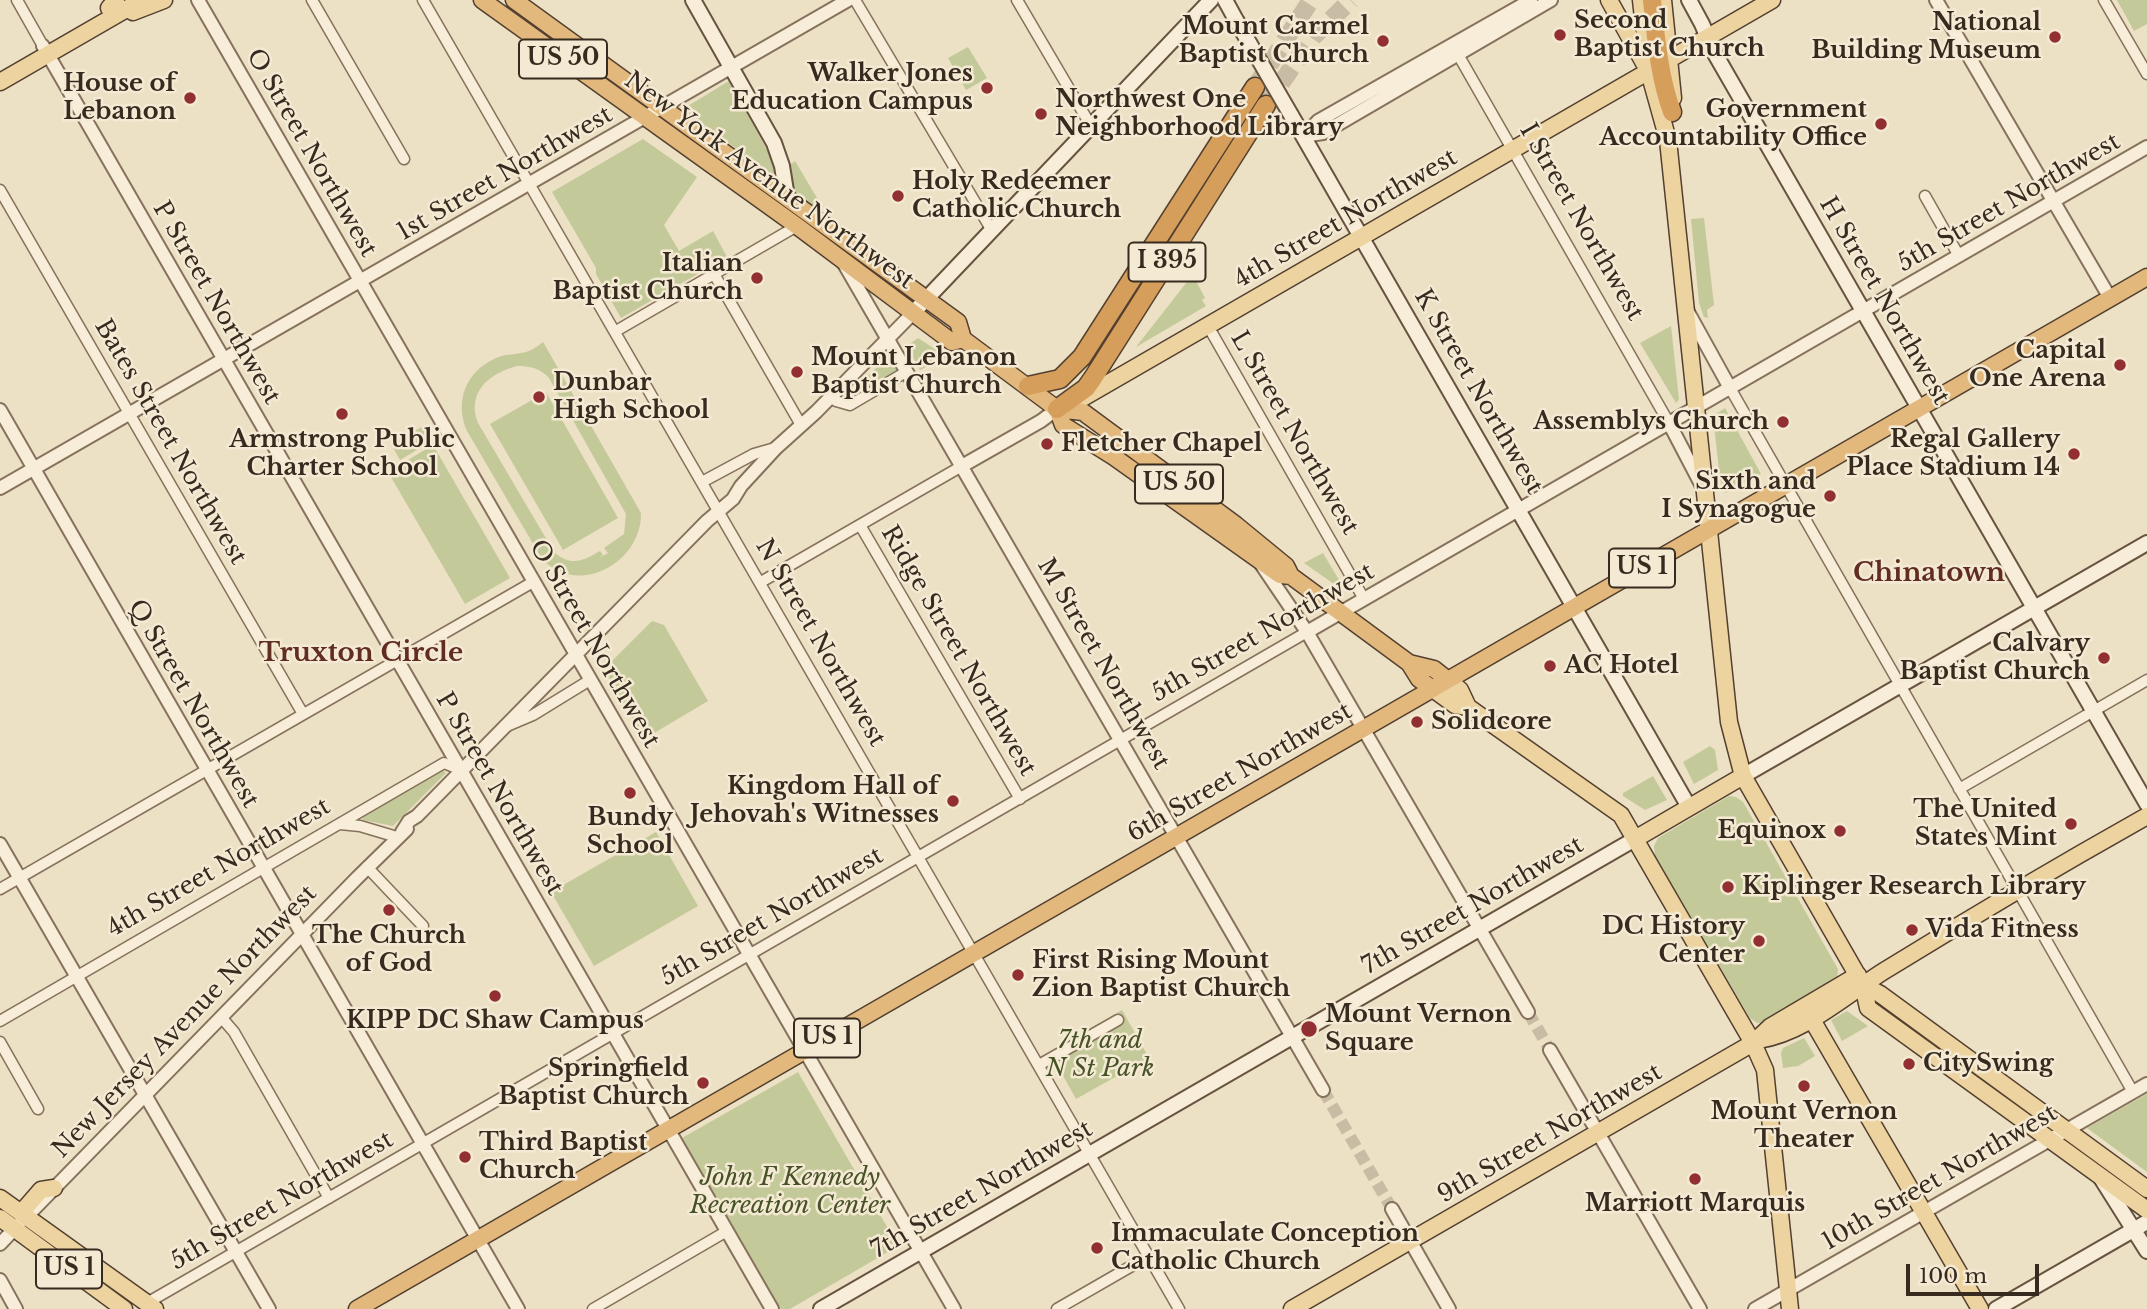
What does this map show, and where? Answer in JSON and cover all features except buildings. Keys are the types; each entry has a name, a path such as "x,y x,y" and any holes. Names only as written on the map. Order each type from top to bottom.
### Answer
{"highway":[{"name":"New York Avenue Northwest","path":"482,0 797,226 912,314 952,342 963,339"},
{"name":"New York Avenue Northwest","path":"514,0 958,322 963,339 1057,409 1063,425 1114,457 1280,575 1292,576"},
{"path":"1652,0 1659,66 1672,112"},
{"name":"I 395","path":"1028,386 1060,379 1082,357 1255,87"},
{"name":"I 395","path":"1057,409 1086,388 1093,378 1266,105"},
{"name":"6th Street Northwest","path":"357,1309 2147,277"},
{"name":"New York Avenue Northwest","path":"1057,409 1083,412 1236,525 1286,566 1292,576 1409,663 1434,670 1448,680"},
{"name":"New York Avenue Northwest","path":"1409,663 1419,679 1433,689"}],"main road":[{"path":"101,24 142,0"},
{"path":"0,71 101,24 164,0"},
{"path":"694,0 774,143 782,166 787,197"},
{"name":"New Jersey Avenue Northwest","path":"912,314 1212,0"},
{"name":"K Street Northwest","path":"1225,0 1689,807"},
{"path":"1609,0 1659,66"},
{"path":"1641,0 1659,66 1729,722 1743,776 1861,980 1868,1007 2147,1210"},
{"path":"1659,66 1663,0"},
{"name":"H Street Northwest","path":"1689,0 1714,52 2147,804"},
{"name":"4th Street Northwest","path":"1057,409 1208,326 1772,0"},
{"path":"0,82 116,3"},
{"path":"1668,140 1672,112"},
{"name":"7th Street Northwest","path":"821,1309 2147,543"},
{"name":"New York Avenue Northwest","path":"1448,680 1460,690 1468,707"},
{"name":"New York Avenue Northwest","path":"1433,689 1455,705 1468,707 1621,815 1756,1042 1765,1070 1790,1309"},
{"name":"9th Street Northwest","path":"1756,1042 1770,1027 1861,980 2147,816"},
{"path":"1861,980 2147,1189"},
{"name":"9th Street Northwest","path":"1292,1309 1756,1042 1777,1037 1811,1018 1861,980"},
{"path":"1811,1018 1979,1309"},
{"path":"2099,1175 2147,1251"},
{"path":"21,1220 41,1190 54,1188"},
{"name":"US 1","path":"0,1198 21,1220 124,1309"},
{"name":"US 1","path":"0,1218 21,1220 151,1306"},
{"path":"1996,1309 2147,1222"}],"street":[{"path":"17,0 46,50"},
{"name":"O Street Northwest","path":"198,0 954,1309"},
{"path":"312,0 404,159"},
{"name":"N Street Northwest","path":"423,0 1179,1309"},
{"name":"1st Street Northwest","path":"0,488 848,0"},
{"path":"855,0 991,229"},
{"path":"1017,0 1091,126"},
{"path":"1303,136 1323,132 1531,0"},
{"path":"1455,49 1550,0"},
{"path":"1936,0 2110,298"},
{"path":"2105,0 2147,74"},
{"name":"I Street Northwest","path":"1455,49 1669,423"},
{"name":"P Street Northwest","path":"46,50 772,1309"},
{"name":"5th Street Northwest","path":"151,1306 235,1252 748,954 2147,147"},
{"name":"Bates Street Northwest","path":"0,190 303,715"},
{"path":"1925,196 1959,256"},
{"path":"616,331 797,226"},
{"name":"M Street Northwest","path":"843,262 1323,1090"},
{"path":"714,275 801,425"},
{"name":"I Street Northwest","path":"1685,307 2133,1092"},
{"name":"New Jersey Avenue Northwest","path":"54,1188 399,835 409,821 417,816 718,509 722,498 741,486 912,314"},
{"name":"L Street Northwest","path":"1208,326 1364,599"},
{"name":"New Jersey Avenue Northwest","path":"776,448 811,426 860,374 859,369"},
{"path":"836,401 850,405 906,372"},
{"name":"4th Street Northwest","path":"761,582 1041,421 1057,409"},
{"name":"Q Street Northwest","path":"0,410 518,1309"},
{"path":"1669,423 1705,492"},
{"path":"702,482 754,454 776,448"},
{"name":"Ridge Street Northwest","path":"860,525 1020,799"},
{"path":"1259,561 1307,632 1528,1012"},
{"path":"0,889 533,582"},
{"path":"503,728 533,715 590,680"},
{"path":"1959,789 2147,680"},
{"name":"4th Street Northwest","path":"0,1021 444,763 461,771"},
{"path":"340,824 399,835"},
{"path":"0,844 268,1309"},
{"path":"367,867 423,926"},
{"path":"221,1017 232,1029 329,1198"},
{"path":"1039,1065 1118,1020"},
{"path":"0,1042 38,1109"},
{"path":"1550,1049 1700,1309"},
{"name":"10th Street Northwest","path":"1755,1309 2147,1084"},
{"path":"1392,1209 1449,1309"},
{"path":"0,1244 21,1220"},
{"path":"593,1309 727,1231"},
{"path":"1057,1309 1149,1256"},
{"path":"0,1280 16,1309"}],"green space":[{"path":"2117,0 2147,0 2147,24 2134,31"},
{"path":"968,47 987,78 966,90 948,58"},
{"path":"729,81 773,161 776,178 683,109"},
{"path":"643,139 697,177 664,225 679,251 713,231 727,257 621,318 552,192"},
{"path":"795,161 820,203 814,206 792,191 791,164"},
{"path":"1704,218 1714,305 1707,310 1708,318 1704,317 1699,303 1691,219"},
{"path":"1190,278 1196,281 1206,306 1136,347"},
{"path":"1671,326 1679,399 1676,403 1640,343"},
{"path":"918,338 946,357 920,370 907,346"},
{"path":"543,342 641,513 639,531 631,546 620,559 606,569 590,575 573,575 557,570 542,559 463,420 465,388 477,371 496,358 529,351","holes":["517,366 530,367 549,378 626,514 624,534 604,548 608,553 599,558 603,555 600,551 577,561 566,560 554,552 478,423 475,412 478,393 490,379"]},
{"path":"887,357 894,361 899,371 848,402 845,399"},
{"path":"546,392 618,518 563,550 490,424"},
{"path":"1725,408 1761,474 1725,493 1720,479 1713,416"},
{"path":"422,427 430,442 400,460 391,444"},
{"path":"433,445 510,578 465,604 388,472"},
{"path":"1323,553 1342,585 1341,589 1304,563"},
{"path":"652,621 664,625 708,701 644,739 607,674 609,664"},
{"path":"1710,746 1715,750 1718,770 1694,784 1683,762"},
{"path":"443,770 446,773 393,826 363,820 362,817"},
{"path":"1653,776 1667,800 1645,810 1623,796 1623,793"},
{"path":"1729,796 1743,802 1838,969 1837,980 1771,1022 1757,1023 1750,1018 1655,856 1654,846 1658,838"},
{"path":"656,832 698,906 594,966 551,892"},
{"name":"7th and N St Park","path":"1122,1010 1149,1058 1076,1099 1050,1052"},
{"path":"1847,1011 1868,1026 1842,1041 1831,1020"},
{"path":"1804,1038 1815,1056 1798,1066 1783,1068 1783,1048"},
{"name":"John F Kennedy Recreation Center","path":"798,1072 898,1246 790,1309 781,1309 682,1138"},
{"path":"2147,1094 2147,1172 2087,1128"}],"tunnel":[{"path":"1255,87 1311,0"},
{"path":"1266,105 1313,37 1351,0"},
{"path":"1528,1012 1550,1050"},
{"path":"1323,1090 1392,1209"}],"place":[{"name":"Second Baptist Church","path":"1560,35"},
{"name":"National Building Museum","path":"2055,37"},
{"name":"Mount Carmel Baptist Church","path":"1383,41"},
{"name":"Walker Jones Education Campus","path":"987,88"},
{"name":"House of Lebanon","path":"190,98"},
{"name":"Northwest One Neighborhood Library","path":"1041,114"},
{"name":"Government Accountability Office","path":"1881,124"},
{"name":"Holy Redeemer Catholic Church","path":"898,196"},
{"name":"Italian Baptist Church","path":"757,278"},
{"name":"Capital One Arena","path":"2120,365"},
{"name":"Mount Lebanon Baptist Church","path":"797,372"},
{"name":"Dunbar High School","path":"539,397"},
{"name":"Armstrong Public Charter School","path":"342,414"},
{"name":"Assemblys Church","path":"1783,422"},
{"name":"Fletcher Chapel","path":"1047,444"},
{"name":"Regal Gallery Place Stadium 14","path":"2074,454"},
{"name":"Sixth and I Synagogue","path":"1830,496"},
{"name":"Calvary Baptist Church","path":"2104,658"},
{"name":"AC Hotel","path":"1550,666"},
{"name":"Solidcore","path":"1417,722"},
{"name":"Bundy School","path":"630,793"},
{"name":"Kingdom Hall of Jehovah's Witnesses","path":"953,801"},
{"name":"The United States Mint","path":"2071,824"},
{"name":"Equinox","path":"1840,831"},
{"name":"Kiplinger Research Library","path":"1728,887"},
{"name":"The Church of God","path":"389,910"},
{"name":"Vida Fitness","path":"1912,930"},
{"name":"DC History Center","path":"1759,941"},
{"name":"First Rising Mount Zion Baptist Church","path":"1018,975"},
{"name":"KIPP DC Shaw Campus","path":"495,996"},
{"name":"Mount Vernon Square","path":"1309,1029"},
{"name":"CitySwing","path":"1909,1064"},
{"name":"Springfield Baptist Church","path":"703,1083"},
{"name":"Mount Vernon Theater","path":"1804,1086"},
{"name":"Third Baptist Church","path":"465,1157"},
{"name":"Marriott Marquis","path":"1695,1179"},
{"name":"Immaculate Conception Catholic Church","path":"1097,1248"}],"district":[{"name":"Chinatown","path":"1929,574"},
{"name":"Truxton Circle","path":"361,654"}]}
